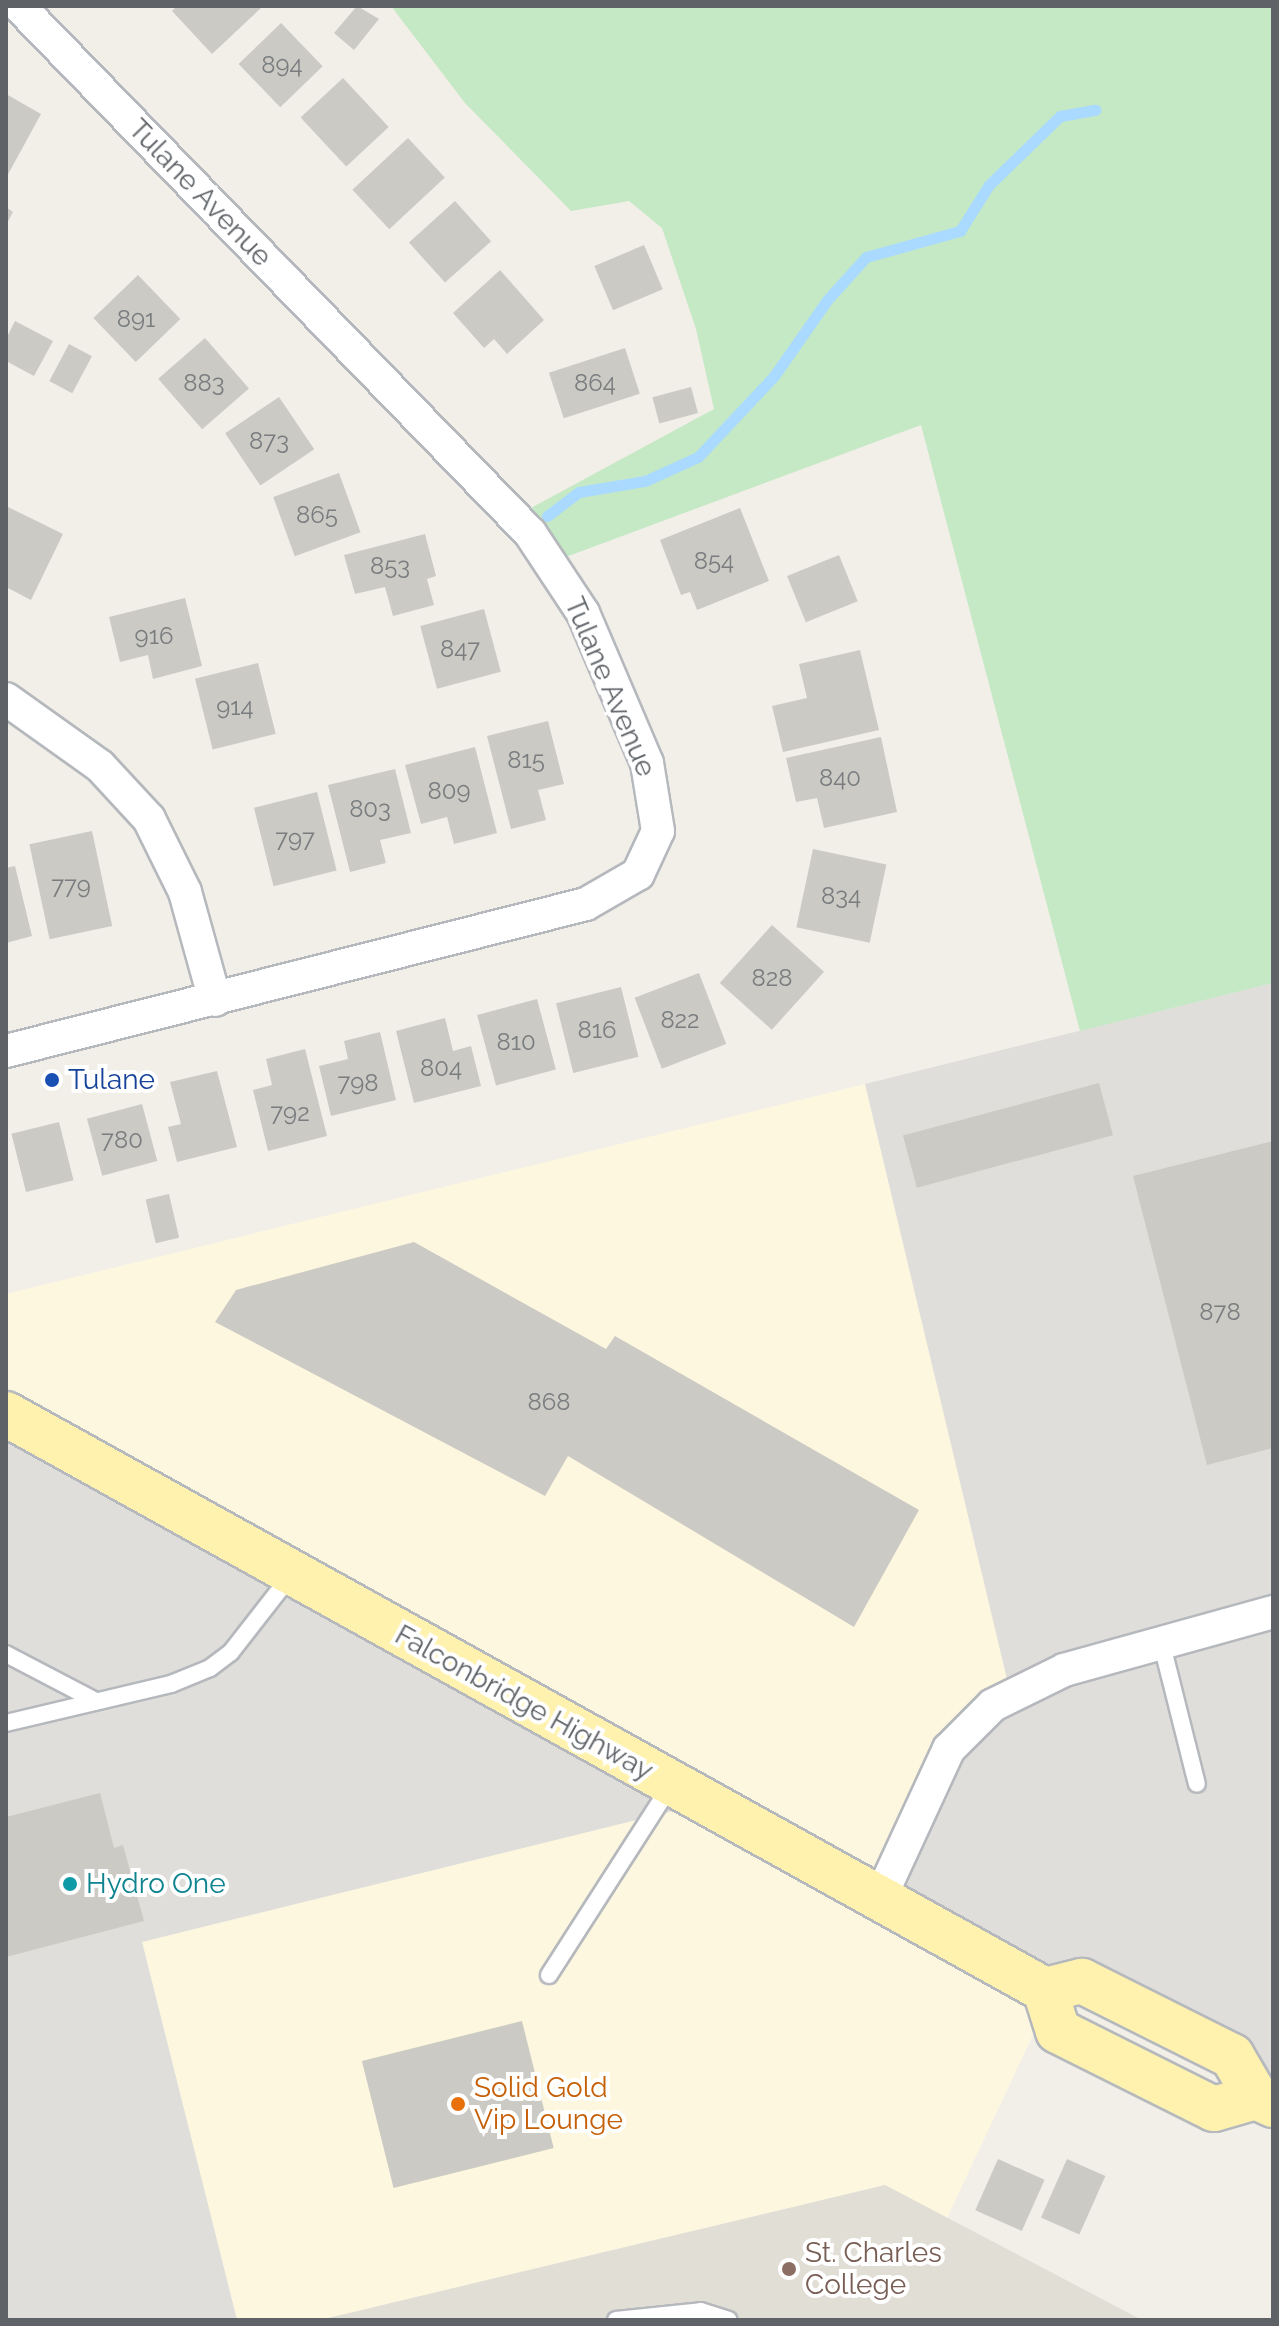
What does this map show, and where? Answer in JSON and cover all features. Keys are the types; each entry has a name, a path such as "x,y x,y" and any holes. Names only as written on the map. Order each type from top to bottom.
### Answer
{"main road":[{"name":"Falconbridge Highway","path":"6,1414 1045,1990 1058,2031 1214,2109 1264,2101"}],"street":[{"name":"Tulane Avenue","path":"6,1051 586,904 620,889 638,874 652,852 658,831 655,794 583,613 530,533 19,6"},
{"path":"6,699 100,766 149,819 185,892 215,1000"},
{"path":"880,1898 949,1749 975,1721 1031,1683 1161,1641 1273,1612"}],"lane":[{"path":"6,1723 210,1668 231,1652 292,1574"},
{"path":"1161,1641 1197,1784"},
{"path":"6,1654 96,1701"},
{"path":"549,1975 671,1785"},
{"path":"616,2320 701,2311 729,2320"}],"shaded area":[{"path":"1273,983 1273,2096 1082,1978 1041,1993 881,1902 951,1751 1011,1696 865,1084"},
{"path":"865,1084 1012,1696 1046,2007 947,2218 885,2185 320,2320 237,2320 142,1942 696,1805 6,1417 6,1294"},
{"path":"6,1417 697,1805 142,1942 237,2320 6,2320"},
{"name":"St. Charles College","path":"885,2185 1142,2320 320,2320"}],"green space":[{"path":"391,6 1273,6 1273,983 1080,1031 921,425 555,561 518,515 714,409 696,329 662,228 629,201 571,211 465,103"}],"building":[{"path":"177,6 261,8 212,54 172,11"},
{"path":"357,6 379,19 354,50 334,33"},
{"path":"281,23 323,66 280,107 239,64"},
{"path":"343,78 389,127 346,167 301,118"},
{"path":"6,94 41,114 6,178"},
{"path":"408,138 445,177 389,229 352,190"},
{"path":"455,201 491,241 445,283 409,242"},
{"path":"6,207 13,212 6,225"},
{"path":"644,245 663,289 613,310 594,266"},
{"path":"500,270 544,320 507,354 494,339 484,348 453,313"},
{"path":"138,275 180,319 136,362 93,318"},
{"path":"15,321 53,341 34,376 6,361 6,339"},
{"path":"205,338 249,389 202,429 158,379"},
{"path":"69,344 92,356 72,393 49,381"},
{"path":"625,348 640,394 564,418 549,373"},
{"path":"691,387 698,413 659,423 652,397"},
{"path":"279,397 314,449 260,486 225,433"},
{"path":"339,473 361,532 295,556 273,497"},
{"path":"6,506 63,534 31,600 6,587"},
{"path":"740,508 769,581 697,610 690,592 681,595 660,540"},
{"path":"425,534 436,576 427,579 434,605 393,616 385,587 355,594 344,555"},
{"path":"839,555 858,601 806,622 787,576"},
{"path":"185,598 202,666 153,679 148,655 120,662 109,617"},
{"path":"484,609 501,672 437,689 420,626"},
{"path":"860,650 879,730 783,752 772,706 807,698 799,664"},
{"path":"258,663 276,734 213,750 195,679"},
{"path":"548,721 564,784 538,790 546,820 511,829 487,736"},
{"path":"881,737 897,812 824,828 817,798 796,802 786,758"},
{"path":"475,747 497,833 454,844 447,817 421,824 405,765"},
{"path":"395,769 411,833 380,840 386,863 350,872 328,785"},
{"path":"317,792 337,871 274,886 254,808"},
{"path":"92,831 112,926 50,939 29,844"},
{"path":"813,849 886,865 870,943 796,927"},
{"path":"15,866 32,936 6,943 6,868"},
{"path":"772,925 824,972 772,1030 720,983"},
{"path":"699,973 726,1044 662,1069 635,998"},
{"path":"621,987 638,1057 573,1073 556,1003"},
{"path":"537,999 556,1070 496,1086 477,1015"},
{"path":"445,1018 453,1051 471,1046 481,1086 414,1103 396,1031"},
{"path":"380,1032 396,1100 331,1116 319,1066 348,1059 344,1041"},
{"path":"305,1049 327,1136 268,1151 253,1090 272,1085 266,1059"},
{"path":"217,1071 237,1147 177,1162 168,1127 181,1124 170,1082"},
{"path":"1099,1083 1113,1135 917,1188 903,1136"},
{"path":"142,1104 157,1161 102,1176 87,1119"},
{"path":"59,1122 74,1180 26,1192 11,1134"},
{"path":"1273,1141 1273,1448 1207,1465 1133,1176"},
{"path":"169,1194 179,1238 156,1243 146,1199"},
{"path":"414,1242 606,1349 615,1336 919,1510 854,1627 568,1456 545,1496 215,1322 236,1290"},
{"name":"Hydro One","path":"100,1793 114,1848 123,1845 144,1921 6,1957 6,1817"},
{"name":"Solid Gold Vip Lounge","path":"522,2021 554,2148 394,2188 362,2061"},
{"path":"998,2159 1045,2180 1022,2231 975,2210"},
{"path":"1067,2159 1105,2176 1079,2235 1041,2217"}],"waterway":[{"path":"547,516 579,492 645,481 698,457 774,376 828,299 866,257 960,231 989,185 1060,116 1095,110"}],"place":[{"name":"Tulane","path":"52,1080"},
{"name":"Hydro One","path":"70,1884"},
{"name":"Solid Gold Vip Lounge","path":"458,2104"},
{"name":"St. Charles College","path":"789,2269"}]}
